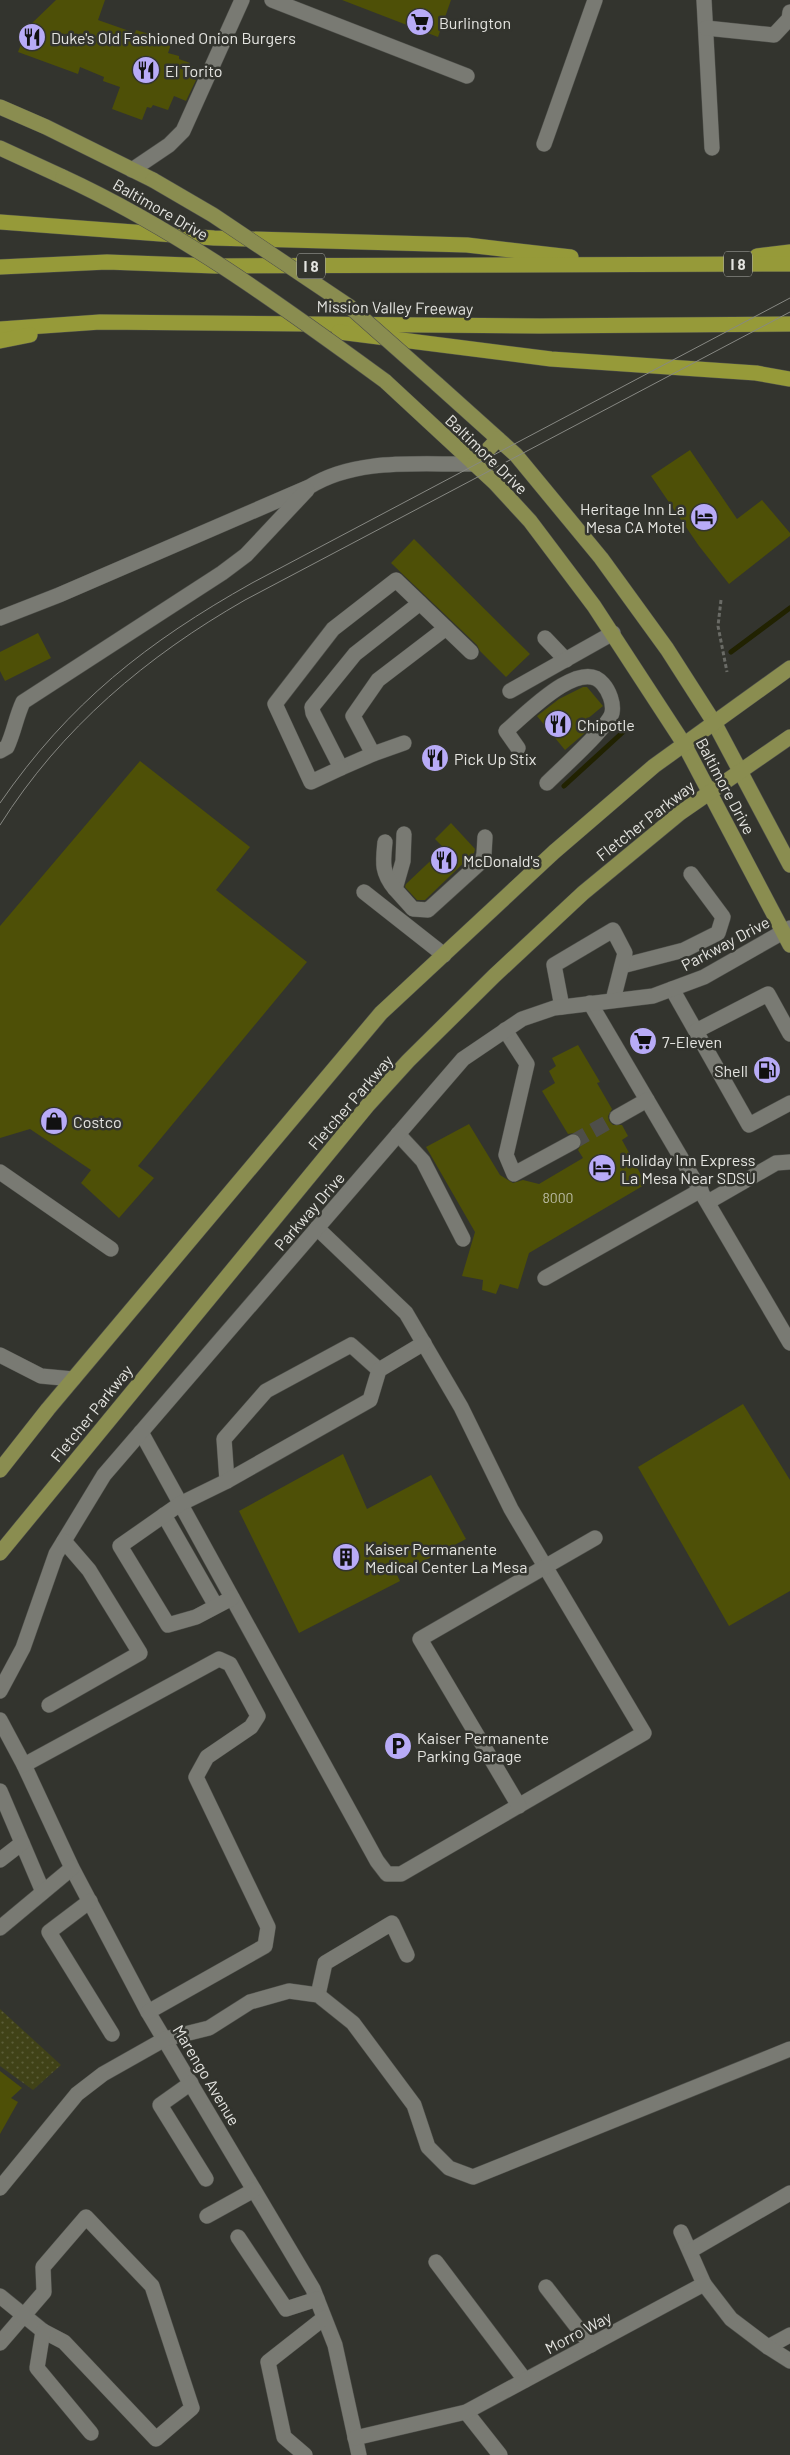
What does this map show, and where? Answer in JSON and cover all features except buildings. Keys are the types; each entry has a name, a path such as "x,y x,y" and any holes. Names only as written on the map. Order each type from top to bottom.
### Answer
{"highway":[{"path":"0,222 214,238 467,245 622,264"},
{"path":"686,264 790,252"},
{"name":"I 8","path":"0,267 107,262 215,266 790,264"},
{"path":"0,341 100,322"},
{"name":"Mission Valley Freeway","path":"0,329 100,322 530,326 790,324"},
{"path":"268,323 551,359 756,373 790,380"}],"main road":[{"name":"Baltimore Drive","path":"0,107 46,127 153,180 213,215 350,307 522,462 601,558 667,649 714,724 790,865"},
{"name":"Baltimore Drive","path":"0,148 102,195 188,243 281,306 385,381 474,464 530,522 613,633 684,744 788,935"},
{"path":"474,464 498,439"},
{"name":"Fletcher Parkway","path":"0,1470 72,1379 381,1013 554,852 654,766 790,668"},
{"name":"Fletcher Parkway","path":"0,1553 368,1105 408,1061 494,976 583,893 680,813 790,737"}],"street":[{"path":"132,170 169,145 183,131 242,0"},
{"path":"272,0 467,76"},
{"path":"544,144 595,0"},
{"path":"704,0 712,148"},
{"path":"706,28 774,35 789,19 790,12"},
{"path":"0,618 59,595 309,487 332,475 374,466 474,464"},
{"path":"0,751 8,747 15,720 23,702 222,573 246,555 309,487"},
{"path":"404,743 373,754 311,782 275,704 333,630 396,580 471,652"},
{"path":"341,768 312,713 312,707 355,654 420,603"},
{"path":"373,754 353,716 378,680 446,628"},
{"path":"510,691 613,633"},
{"path":"544,638 566,660"},
{"path":"518,748 506,731 554,690 577,677 588,675 599,678 607,689 612,702 612,713 604,725 547,783"},
{"path":"395,889 403,861 404,834"},
{"path":"385,842 383,860 385,877 412,909 428,910 482,861 485,837"},
{"path":"622,966 684,950 718,933 722,917 691,874"},
{"path":"364,892 444,955"},
{"path":"562,1007 554,965 614,930 626,954 613,1000"},
{"name":"Parkway Drive","path":"0,1691 23,1648 56,1554 104,1475 462,1059 522,1019 562,1007 652,996 704,977 788,935"},
{"path":"672,989 749,1125 790,1103"},
{"path":"696,1031 768,994 788,1026"},
{"path":"590,1003 790,1342"},
{"path":"505,1030 527,1064 506,1155 514,1174 573,1142"},
{"path":"617,1117 647,1100"},
{"path":"398,1134 423,1161 463,1239"},
{"path":"546,1278 704,1196 776,1162 790,1162"},
{"path":"0,1172 111,1249"},
{"path":"141,1432 377,1861 387,1874 401,1874 644,1733 511,1509 461,1407 406,1313 318,1228"},
{"path":"232,1598 196,1617 168,1625 120,1546 180,1504 227,1481 370,1400 379,1370 424,1343"},
{"path":"227,1481 224,1439 266,1391 351,1346 379,1370"},
{"path":"0,1355 41,1376 72,1379"},
{"path":"164,1515 216,1606"},
{"path":"519,1806 420,1639 595,1538"},
{"path":"49,1705 140,1654 89,1570 64,1541"},
{"path":"24,1765 219,1659 230,1664 258,1716 250,1727 207,1757 196,1777 268,1927 265,1946 148,2012"},
{"name":"Marengo Avenue","path":"0,1720 24,1765 72,1868 148,2012 166,2039 317,2299 335,2345 359,2455"},
{"path":"0,1790 43,1892"},
{"path":"0,1860 22,1843"},
{"path":"0,1928 72,1868"},
{"path":"90,1901 49,1932 112,2034"},
{"path":"318,1995 325,1962 392,1923 407,1955"},
{"path":"0,2188 77,2094 103,2074 166,2039 209,2028 250,2002 289,1991 318,1995 353,2023 414,2105 428,2147 449,2168 473,2177 790,2049"},
{"path":"191,2083 160,2105 206,2179"},
{"path":"207,2216 254,2190"},
{"path":"690,2252 790,2193"},
{"path":"0,2296 23,2316 64,2342 156,2439 192,2408 152,2286 86,2218 43,2267 44,2292 23,2316 0,2343"},
{"path":"681,2232 704,2284 731,2318 768,2347 790,2360"},
{"path":"238,2237 286,2309 317,2299"},
{"path":"436,2262 525,2380"},
{"name":"Morro Way","path":"355,2438 466,2412 704,2284"},
{"path":"546,2287 591,2345"},
{"path":"305,2455 284,2437 268,2362 324,2318"},
{"path":"44,2331 38,2368 91,2433"},
{"path":"768,2347 790,2335"},
{"path":"466,2412 500,2455"}],"path":[{"path":"721,600 718,626 727,672"}],"green space":[{"path":"0,2009 61,2065 33,2090 0,2066"}],"waterway":[{"path":"731,652 790,608"},
{"path":"564,786 623,732"}],"tunnel":[{"path":"573,1142 617,1117"}],"tram line":[{"path":"0,803 26,767 82,705 144,652 178,628 252,583 790,298"},
{"path":"0,825 24,790 78,726 140,670 209,622 245,600 790,312"}],"place":[{"name":"Burlington","path":"420,22"},
{"name":"Duke's Old Fashioned Onion Burgers","path":"32,37"},
{"name":"El Torito","path":"146,70"},
{"name":"Heritage Inn La Mesa CA Motel","path":"704,517"},
{"name":"Chipotle","path":"558,724"},
{"name":"Pick Up Stix","path":"435,758"},
{"name":"McDonald's","path":"444,860"},
{"name":"7-Eleven","path":"643,1041"},
{"name":"Shell","path":"767,1070"},
{"name":"Costco","path":"54,1121"},
{"name":"Holiday Inn Express La Mesa Near SDSU","path":"602,1168"},
{"name":"Kaiser Permanente Medical Center La Mesa","path":"346,1557"},
{"name":"Kaiser Permanente Parking Garage","path":"398,1746"}]}
